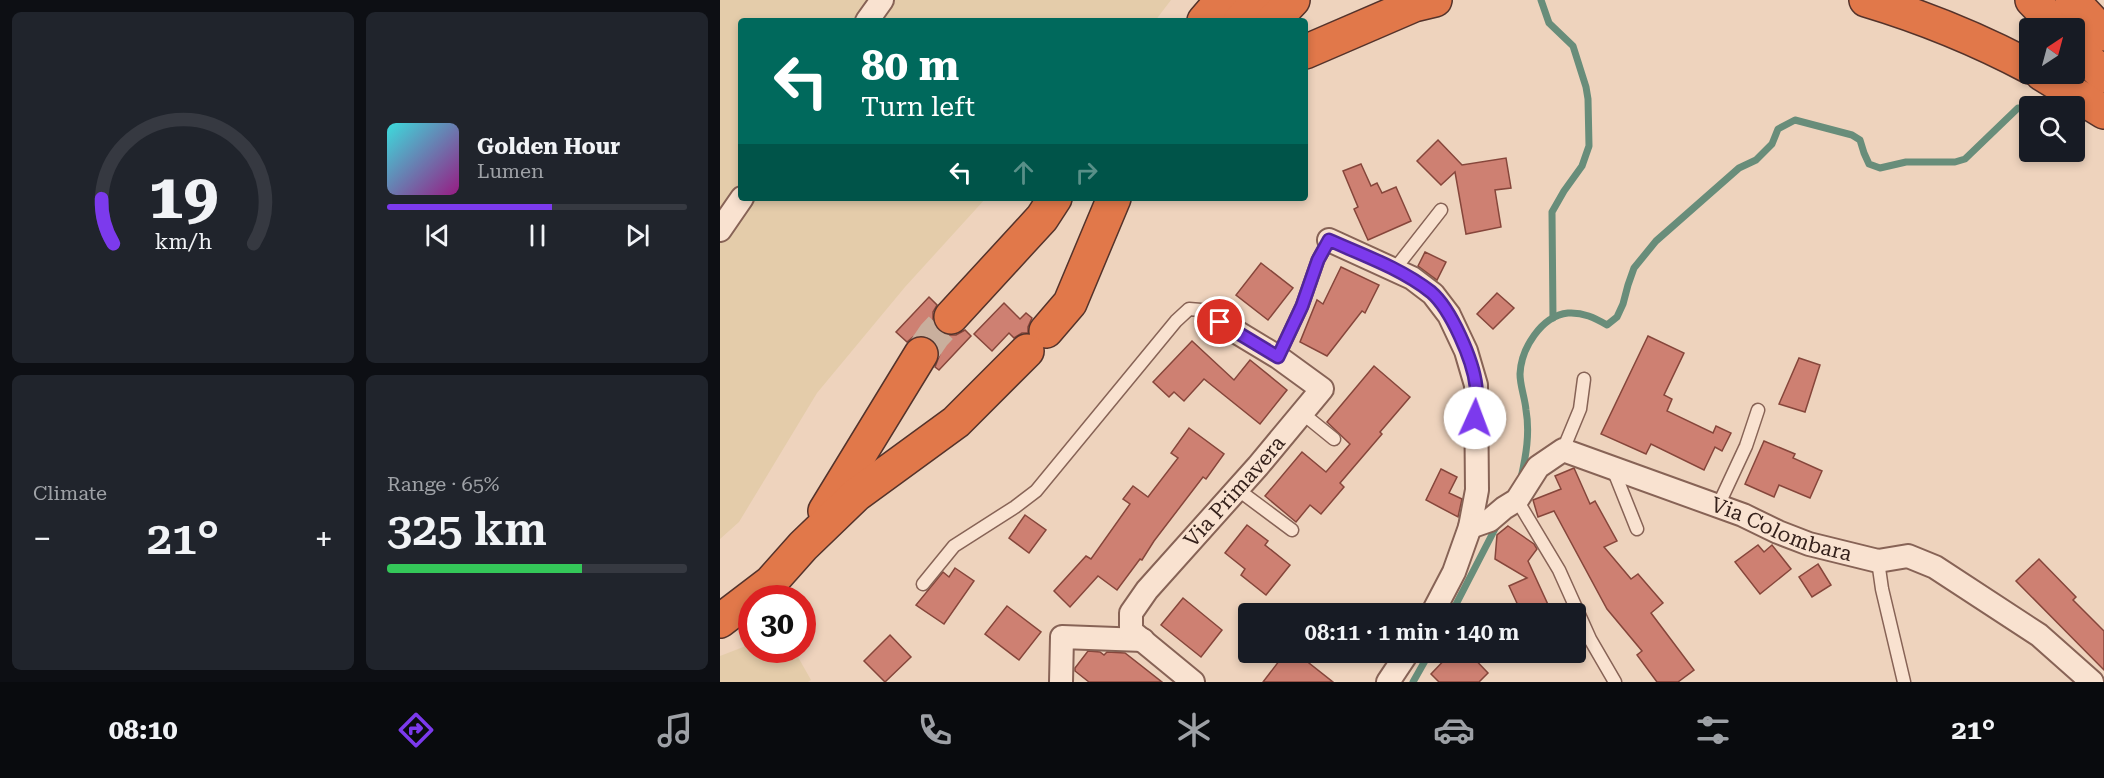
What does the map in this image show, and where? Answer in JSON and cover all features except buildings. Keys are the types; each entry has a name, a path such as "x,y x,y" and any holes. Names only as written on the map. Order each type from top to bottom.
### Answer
{"highway":[{"path":"1207,18 1222,0"},
{"path":"1243,18 1259,0"},
{"path":"1276,18 1293,0"},
{"path":"1308,51 1414,5 1435,0"},
{"path":"1866,0 1922,18 1986,44 2019,61"},
{"path":"2072,0 2104,34"},
{"path":"2085,56 2104,76"},
{"path":"2058,84 2104,112"},
{"path":"951,317 1048,208 1066,201"},
{"path":"720,621 771,582 803,546 856,495 956,422 1036,341 1070,303 1113,201"},
{"path":"803,546 921,354"}],"street":[{"path":"869,18 882,0"},
{"path":"720,230 740,201"},
{"path":"1329,240 1412,278 1433,294 1449,315 1466,351 1476,386 1477,490 1470,527 1454,572 1438,603"},
{"name":"Via Primavera","path":"1193,682 1131,631 1131,613 1147,590 1237,489 1322,388 1278,357 1220,322"},
{"path":"1470,527 1490,520 1512,503 1538,467 1563,450"},
{"name":"Via Colombara","path":"1563,450 1743,515 1809,544 1878,561 1908,556 1935,567 2039,635 2092,682"},
{"path":"1061,682 1062,637 1143,640"},
{"path":"1388,682 1401,663"}],"lane":[{"path":"1394,270 1441,210"},
{"path":"1278,357 1302,306 1318,260 1329,240"},
{"path":"922,584 954,546 1036,491 1176,321 1189,309 1201,309 1220,322"},
{"path":"1563,450 1580,409 1584,380"},
{"path":"1718,506 1746,446 1758,410"},
{"path":"1302,413 1334,439"},
{"path":"1612,468 1637,529"},
{"path":"1237,489 1292,530"},
{"path":"1512,503 1560,570 1590,639 1615,682"},
{"path":"1878,561 1882,589 1904,682"}],"shaded area":[{"path":"720,0 1171,0 1157,18 738,18 738,201 983,201 905,287 817,393 739,522 720,539"},
{"path":"738,649 738,663 801,663 811,680 808,682 720,682 720,656"}],"waterway":[{"path":"1541,0 1549,23 1573,46 1588,99 1589,146 1582,166 1552,212 1553,318"},
{"path":"1521,478 1528,427 1520,374 1524,354 1534,335 1549,320 1558,315 1579,313 1607,325 1617,317 1634,268 1656,241 1739,168 1756,160 1772,144 1778,129 1795,120 1852,135 1860,140 1869,164 1880,168 1906,162 1955,162 1965,159 2019,108"},
{"path":"1457,603 1497,525"},
{"path":"1413,682 1424,663"}],"tunnel":[{"path":"921,354 934,335 951,317"}],"route":[{"path":"1220,322 1278,357 1302,306 1318,260 1329,240 1412,278 1433,294 1449,315 1466,351 1476,386 1475,418"}]}
